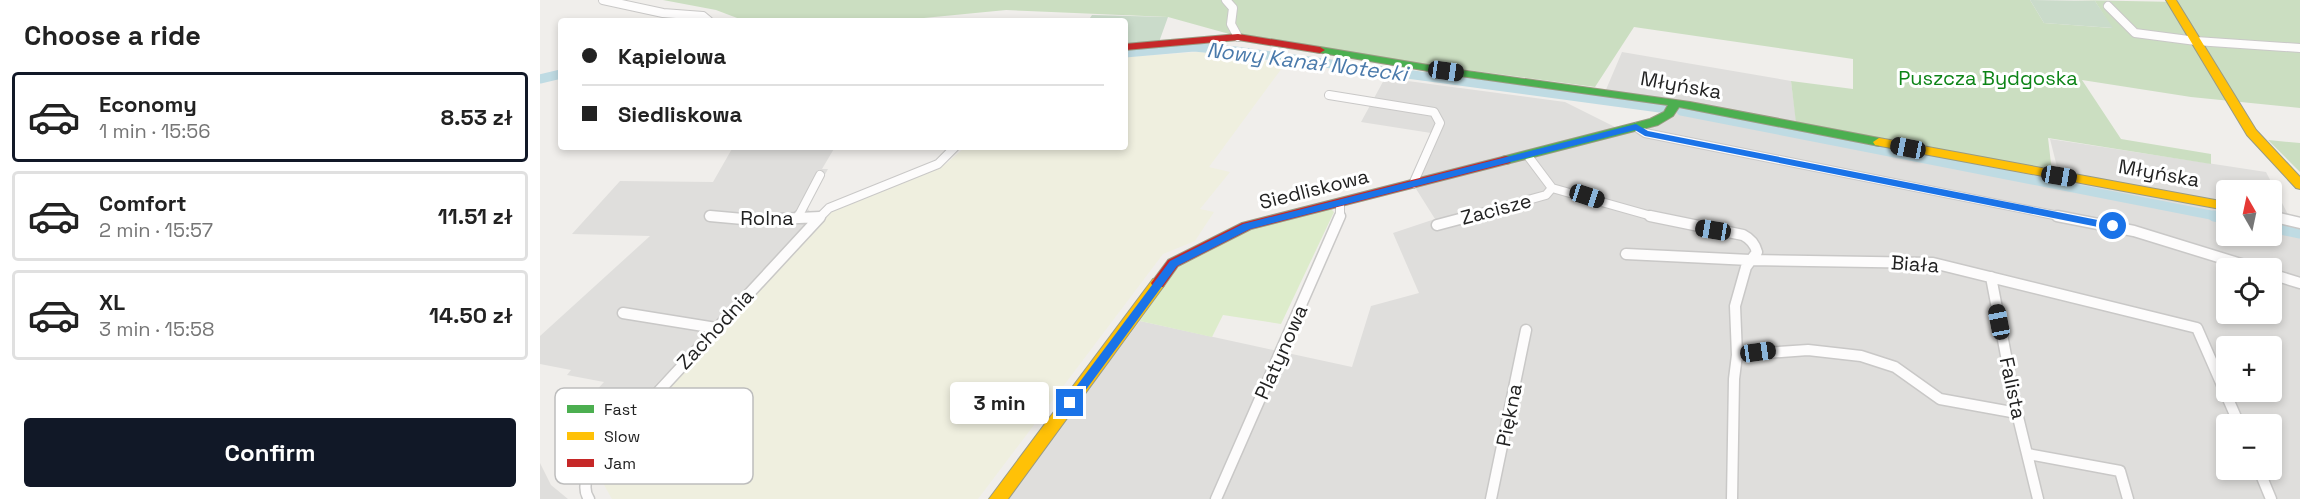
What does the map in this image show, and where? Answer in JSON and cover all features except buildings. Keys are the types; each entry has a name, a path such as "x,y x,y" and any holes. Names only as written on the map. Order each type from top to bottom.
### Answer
{"street":[{"path":"603,0 663,13 705,18"},
{"path":"1226,0 1233,8 1229,22 1231,30 1238,37"},
{"path":"2171,0 2251,132 2300,185"},
{"path":"2108,6 2135,33 2300,48"},
{"name":"Młyńska","path":"1128,47 1238,37 1446,71 1675,103 2216,204"},
{"path":"1329,95 1434,112 1440,123 1413,184"},
{"name":"Siedliskowa","path":"998,499 1173,263 1247,226 1636,127 1669,117 1675,103"},
{"path":"1636,127 1645,133 1657,136 2134,231 2222,258"},
{"path":"818,219 829,208 938,164 952,150"},
{"name":"Zacisze","path":"1528,156 1552,188 1690,226 1737,233 1752,240 1757,252 1750,260"},
{"path":"798,218 819,175"},
{"name":"Zacisze","path":"1437,225 1546,195 1552,188"},
{"name":"Platynowa","path":"1216,499 1340,219 1340,204"},
{"name":"Rolna","path":"710,216 754,220 818,219"},
{"name":"Zachodnia","path":"661,388 818,219"},
{"path":"2282,219 2300,223"},
{"name":"Biała","path":"1626,254 1750,260 1933,263 2197,328 2235,414"},
{"path":"1732,499 1734,379 1737,356 1735,306 1750,260"},
{"name":"Falista","path":"1990,277 2017,413 2038,499"},
{"path":"2282,277 2300,283"},
{"path":"623,313 716,328"},
{"name":"Piękna","path":"1491,499 1526,330"},
{"path":"1737,356 1780,350 1835,353 1880,360 1903,372 1922,389 1940,399 2017,413"},
{"path":"2028,454 2120,471 2128,499"},
{"path":"2263,480 2271,499"},
{"name":"Zachodnia","path":"586,484 586,495 589,499"}],"shaded area":[{"path":"1622,52 1791,81 1797,127 2059,175 2050,139 2266,172 2270,180 2216,180 2216,246 2282,246 2282,203 2297,232 2300,232 2300,499 1005,499 1140,321 1352,367 1371,306 1419,293 1393,233 1435,219 1413,184 1431,133 1361,122 1385,78 1565,102 1621,130 1673,112 1675,103 1605,92"},
{"path":"731,150 833,150 822,169 828,169 807,208 816,218 653,388 598,388 604,382 567,375 571,370 540,364 540,336 650,236 572,234 620,181 713,182"},
{"path":"540,463 551,485 568,499 540,499"}],"green space":[{"name":"Puszcza Bydgoska","path":"663,0 2030,0 2044,23 2112,28 2095,1 2074,0 2178,2 2177,0 2300,0 2300,108 2191,97 2082,80 2121,139 2211,154 2211,164 2048,138 2052,172 2022,164 1796,123 1791,81 1853,89 1853,59 1634,27 1595,87 1258,42 1168,17 1006,10 924,18 737,18 716,10"},
{"path":"2030,0 2095,1 2113,28 2044,23"},
{"path":"1092,15 1168,17 1159,42 1128,43 1128,18 1090,18"},
{"path":"1200,52 1285,64 1209,167 1230,172 1200,209 1214,212 1195,241 1163,254 978,499 612,499 604,484 753,484 753,388 666,388 830,213 946,164 962,150 1128,150 1128,57"},
{"path":"2268,140 2300,143 2300,172"},
{"path":"1331,209 1334,212 1281,324 1223,315 1212,337 1140,321 1177,266 1247,230"}],"waterway":[{"name":"Nowy Kanał Notecki","path":"1128,53 1194,47 1235,51 1667,109"},
{"name":"Nowy Kanał Notecki","path":"540,79 558,75"},
{"name":"Nowy Kanał Notecki","path":"1681,111 2216,216"},
{"name":"Nowy Kanał Notecki","path":"2282,229 2300,233"}],"traffic: fast":[{"path":"1320,50 1446,71 1690,105 1879,142"},
{"path":"1506,160 1654,122 1669,114 1675,103"}],"traffic: slow":[{"path":"2171,0 2251,132 2300,185"},
{"path":"1879,142 2216,204"},
{"path":"998,499 1158,283"}],"traffic: jam":[{"path":"1128,47 1238,37 1320,50"},
{"path":"1158,283 1173,263 1247,226 1506,160"}],"route":[{"path":"1070,403 1173,263 1247,226 1636,127 1645,133 2113,226"}]}
